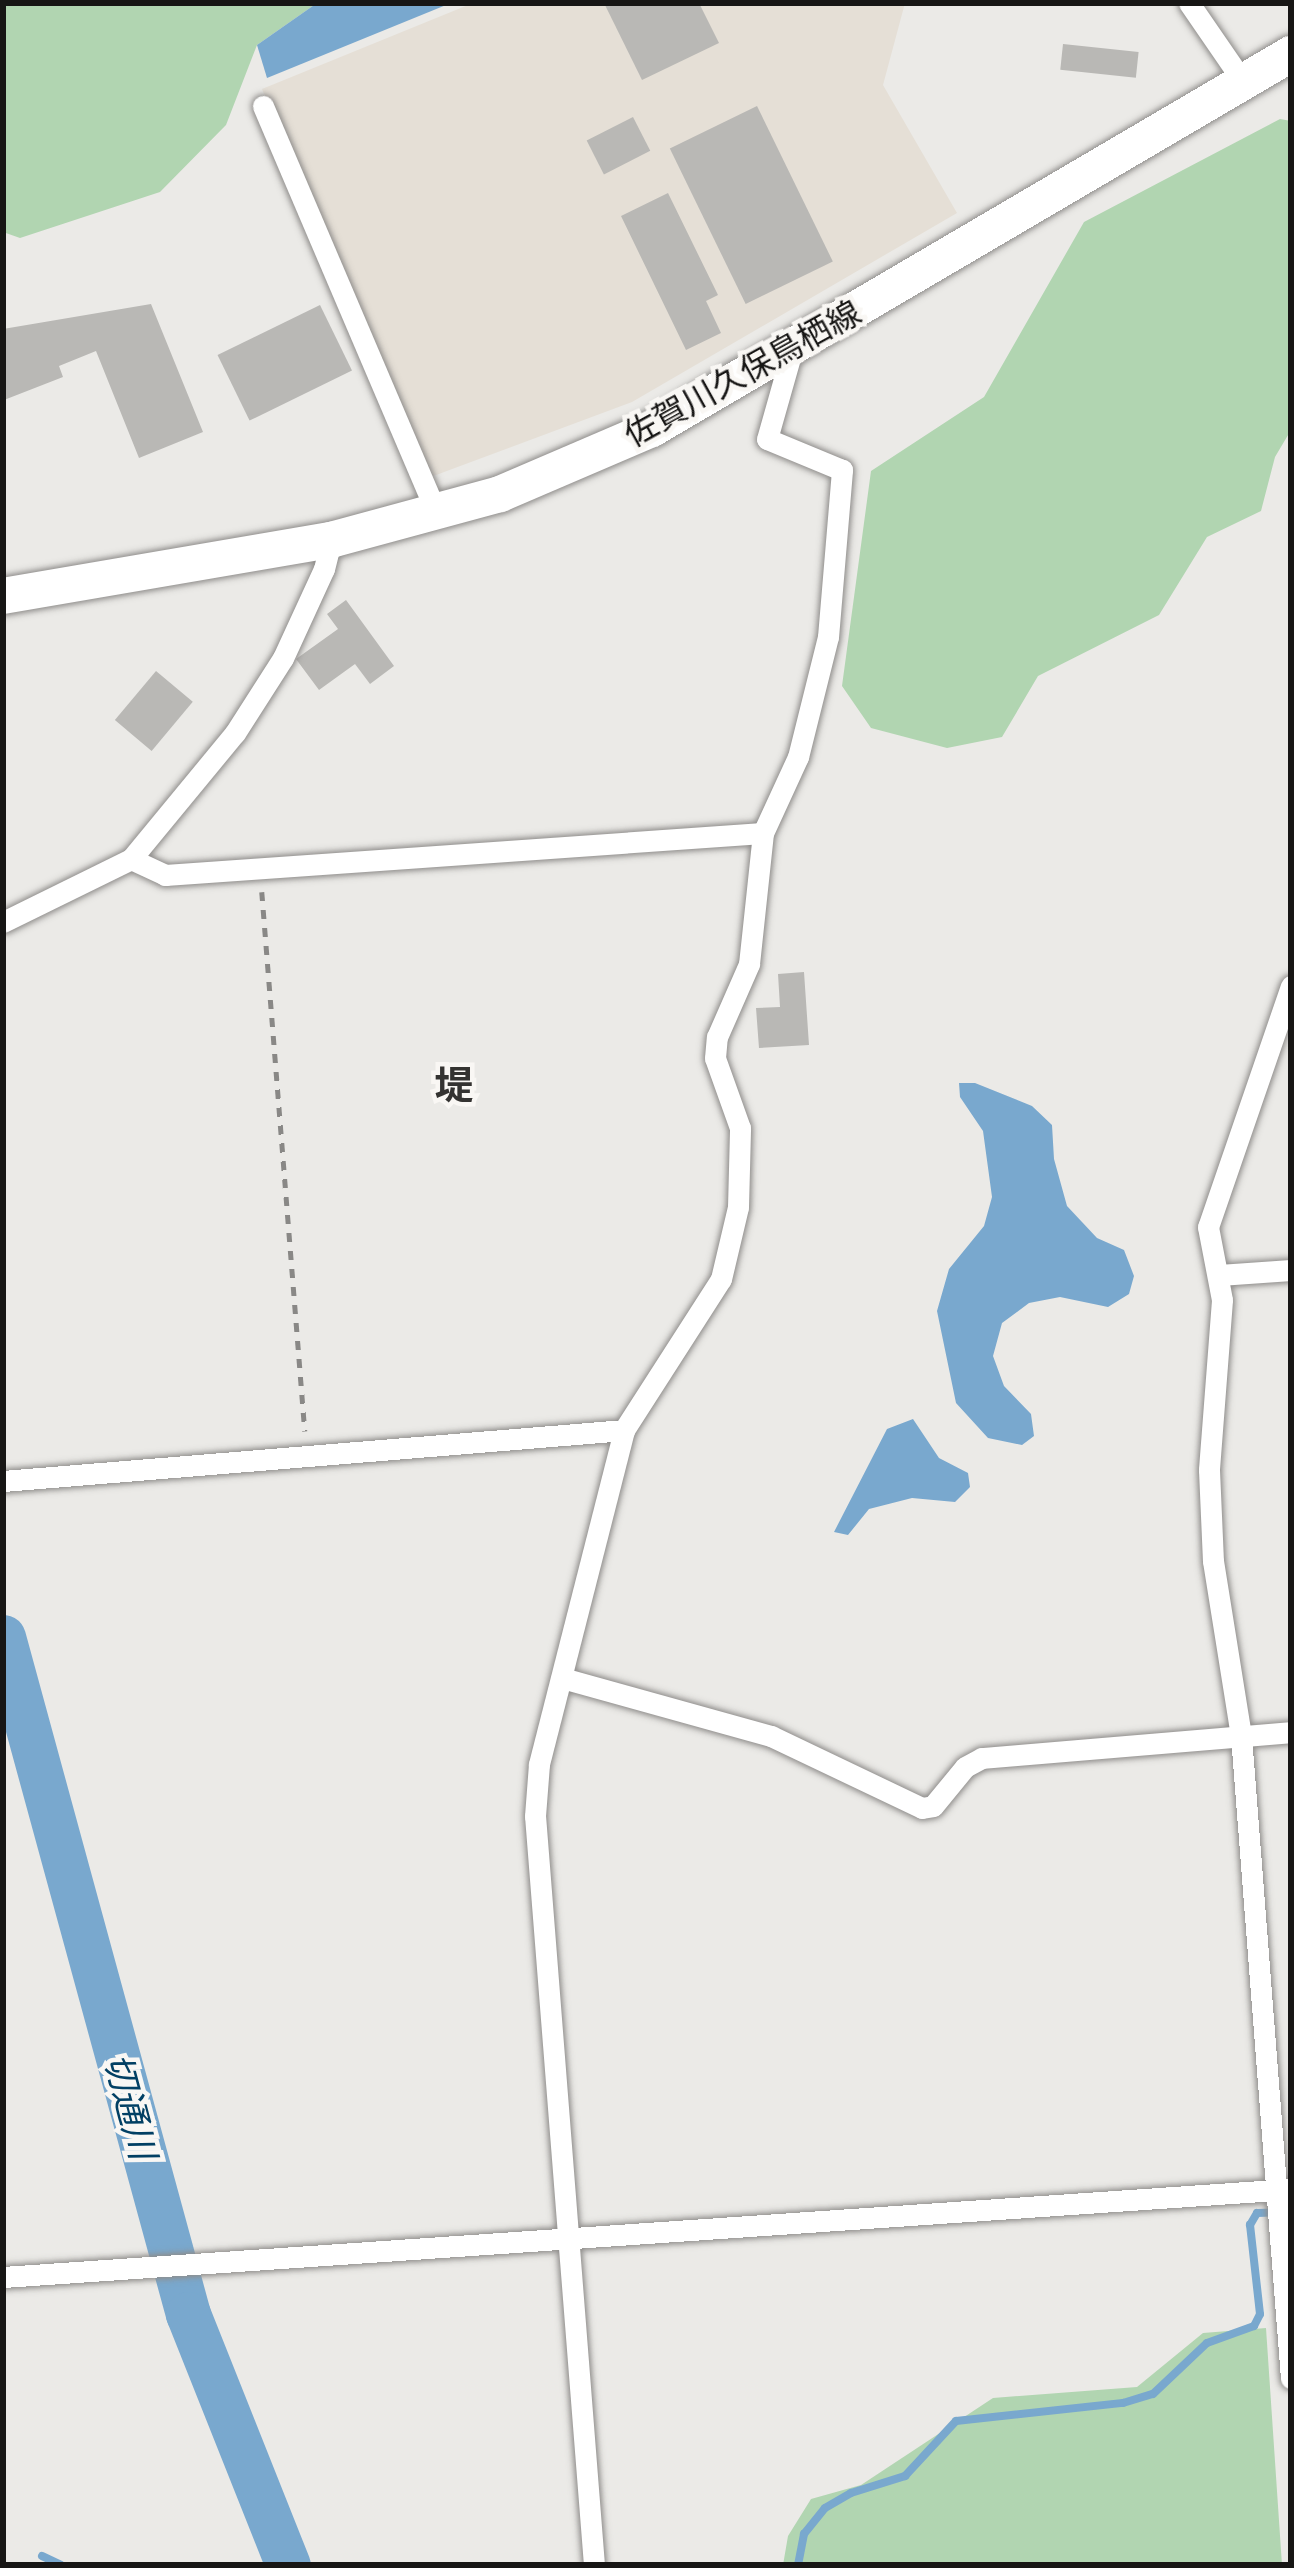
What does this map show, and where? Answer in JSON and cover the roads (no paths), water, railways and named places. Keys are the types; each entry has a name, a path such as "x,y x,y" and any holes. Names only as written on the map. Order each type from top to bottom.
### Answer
{"main road":[{"name":"佐賀川久保鳥栖線","path":"3,596 331,541 500,494 652,429 1291,54"}],"street":[{"path":"1189,3 1244,83"},
{"path":"262,106 436,512"},
{"path":"594,2565 535,1816 539,1764 624,1430 721,1279 738,1207 740,1128 715,1058 717,1036 749,964 763,833 798,757 829,637 842,470 767,439 794,346"},
{"path":"3,922 131,860 235,733 283,658 324,569 331,541"},
{"path":"131,860 164,875 763,833"},
{"path":"1291,986 1208,1227 1208,1249 1220,1275 1210,1517 1241,1736 1283,2190 1280,2238 1291,2378"},
{"path":"1220,1275 1291,1270"},
{"path":"3,1480 624,1430"},
{"path":"562,1678 771,1736 922,1808 933,1806 965,1767 982,1758 1291,1732"},
{"path":"3,2277 1283,2190"}],"water":[{"path":"317,3 451,3 267,78 257,45"},
{"path":"959,1083 975,1083 1032,1106 1052,1125 1054,1159 1067,1206 1097,1238 1124,1250 1134,1276 1129,1294 1108,1307 1060,1297 1029,1303 1002,1323 993,1356 1004,1386 1031,1414 1034,1436 1022,1445 988,1438 956,1403 937,1311 949,1269 984,1226 992,1197 983,1131 960,1097"},
{"path":"913,1419 939,1458 968,1473 970,1487 955,1502 912,1498 869,1509 848,1535 834,1532 887,1429"}],"waterway":[{"name":"切通川","path":"3,1637 188,2314 288,2565"},
{"path":"798,2565 804,2534 825,2508 851,2493 905,2476 956,2421 1123,2403 1153,2394 1207,2343 1254,2326 1260,2314 1250,2225 1257,2213 1291,2212"},
{"path":"42,2556 61,2565"}],"district":[{"name":"堤","path":"454,1085"}]}
